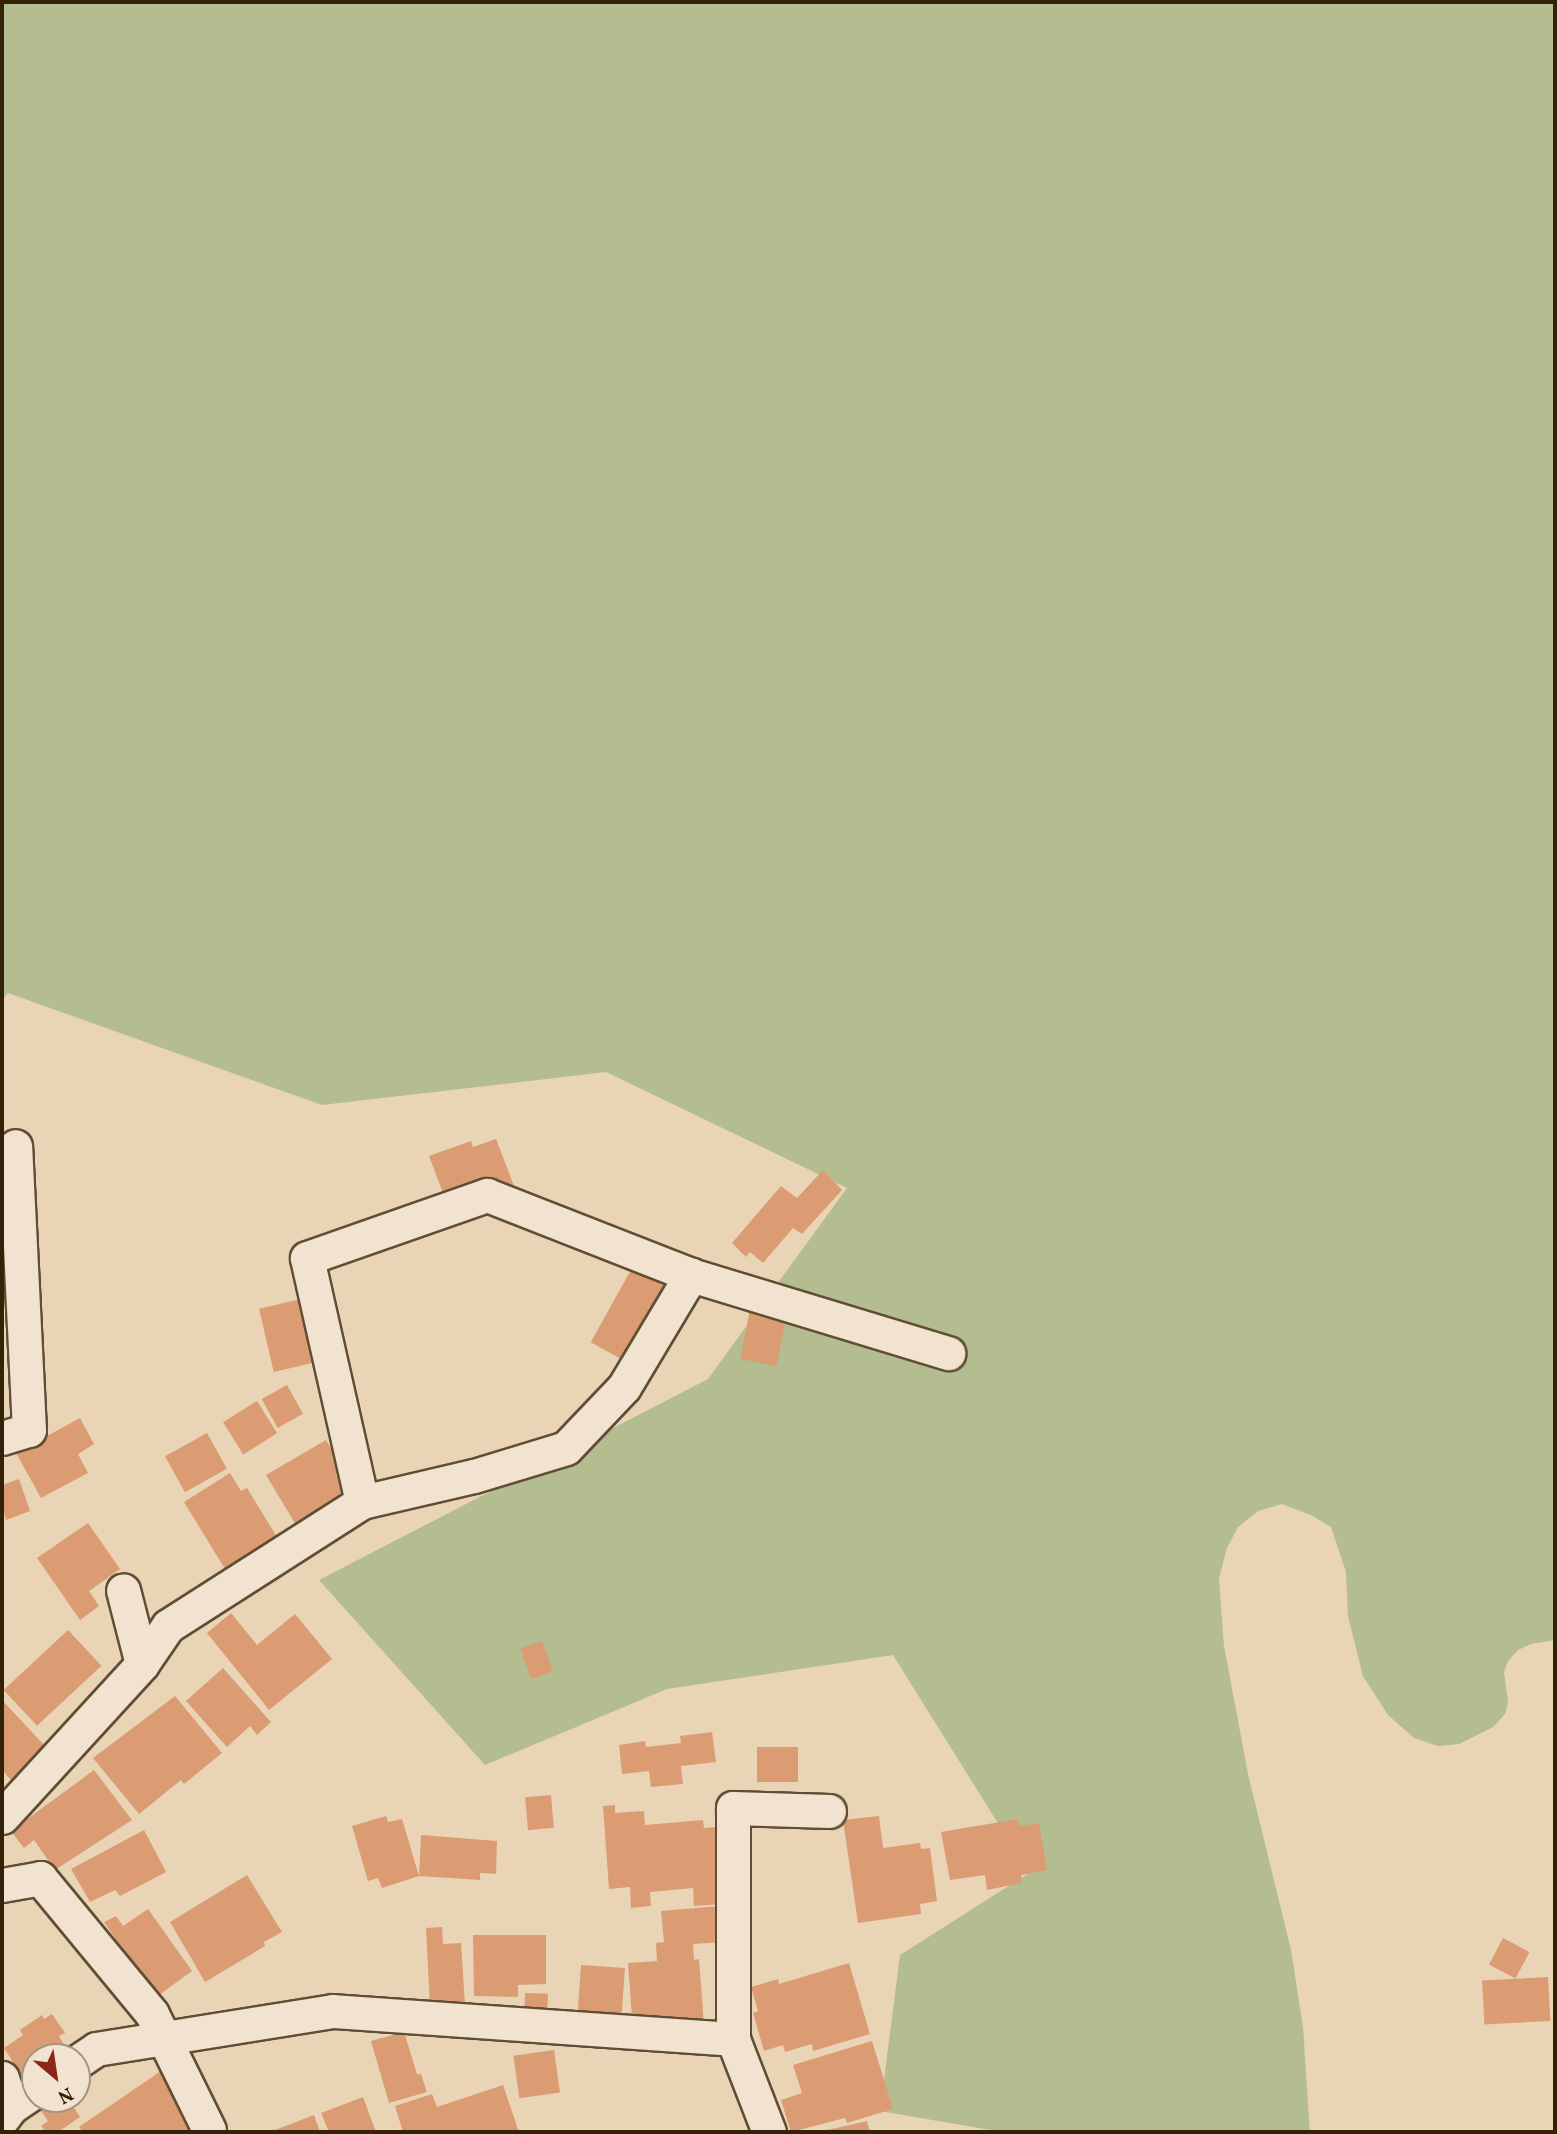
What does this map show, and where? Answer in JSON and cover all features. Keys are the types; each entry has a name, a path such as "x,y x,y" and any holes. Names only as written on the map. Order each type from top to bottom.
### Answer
{"street":[{"path":"2,1438 29,1430 15,1146"},
{"path":"362,1502 307,1258 487,1195 691,1275 948,1353"},
{"path":"2,1817 142,1664 168,1626 362,1502 474,1476 566,1448 624,1387 691,1275"},
{"path":"123,1590 142,1664"},
{"path":"769,2132 733,2039 733,1808 829,1811"},
{"path":"2,1885 40,1878 152,2014 209,2130"},
{"path":"91,2052 96,2049 166,2040 333,2011 733,2039"}],"green space":[{"path":"2,2 1555,2 1555,1640 1531,1644 1518,1650 1508,1661 1504,1672 1508,1702 1505,1714 1493,1727 1459,1744 1438,1746 1414,1738 1388,1715 1363,1676 1348,1616 1346,1572 1331,1527 1311,1515 1282,1504 1258,1511 1238,1527 1227,1548 1219,1578 1224,1646 1248,1774 1291,1950 1303,2027 1310,2132 1002,2132 880,2111 900,1955 1029,1873 893,1655 667,1689 485,1765 319,1580 708,1379 847,1188 606,1072 322,1105 8,993 2,1000"}],"building":[{"path":"496,1139 514,1186 491,1194 446,1201 429,1156 471,1141 473,1147"},
{"path":"823,1170 842,1190 802,1234 793,1228 763,1263 750,1252 746,1257 732,1243 781,1186 797,1198"},
{"path":"632,1268 665,1286 624,1361 591,1342"},
{"path":"301,1299 316,1362 274,1372 259,1309"},
{"path":"751,1304 787,1311 777,1366 740,1359"},
{"path":"287,1385 303,1414 278,1428 262,1399"},
{"path":"257,1401 277,1433 243,1454 223,1422"},
{"path":"80,1418 94,1444 78,1454 88,1473 41,1498 16,1453"},
{"path":"207,1433 227,1469 185,1492 165,1456"},
{"path":"326,1440 345,1471 336,1475 348,1495 296,1525 266,1475"},
{"path":"230,1473 241,1491 247,1488 277,1537 225,1569 184,1502"},
{"path":"19,1479 30,1511 6,1520 2,1507 2,1485"},
{"path":"88,1523 120,1569 89,1591 99,1606 80,1620 37,1558"},
{"path":"231,1613 257,1645 295,1614 332,1659 269,1710 207,1633"},
{"path":"68,1630 101,1666 37,1726 4,1690"},
{"path":"542,1641 553,1671 531,1679 520,1649"},
{"path":"223,1668 271,1722 257,1735 250,1726 227,1747 186,1701"},
{"path":"175,1696 222,1753 184,1784 181,1780 139,1814 93,1758"},
{"path":"2,1700 46,1747 11,1780 2,1770"},
{"path":"712,1732 716,1762 681,1766 683,1784 651,1787 649,1771 622,1774 619,1745 645,1741 646,1747 681,1743 680,1736"},
{"path":"757,1747 798,1747 798,1782 757,1782"},
{"path":"94,1770 132,1820 55,1870 34,1840 24,1848 11,1831"},
{"path":"551,1795 554,1828 528,1830 525,1797"},
{"path":"615,1805 615,1813 644,1811 645,1825 703,1820 704,1828 717,1827 723,1904 694,1906 693,1888 650,1892 651,1906 631,1908 630,1887 609,1889 603,1806"},
{"path":"386,1816 388,1822 402,1819 419,1876 382,1888 378,1878 368,1881 352,1826"},
{"path":"879,1816 883,1848 920,1843 921,1849 930,1848 937,1901 920,1904 921,1914 858,1923 843,1820"},
{"path":"1018,1819 1019,1826 1039,1823 1047,1870 1021,1875 1022,1883 987,1890 985,1875 950,1880 941,1832"},
{"path":"144,1830 166,1872 120,1896 115,1890 90,1902 71,1869"},
{"path":"421,1835 497,1841 496,1874 480,1873 480,1880 419,1876"},
{"path":"247,1875 282,1932 264,1942 265,1946 205,1982 170,1922"},
{"path":"720,1906 723,1942 693,1944 694,1960 699,1959 704,2025 633,2031 628,1963 657,1961 656,1943 664,1942 661,1911"},
{"path":"148,1909 192,1971 155,1998 104,1922 116,1916 123,1926"},
{"path":"442,1927 443,1944 461,1943 465,2005 430,2007 426,1928"},
{"path":"473,1935 546,1935 546,1984 518,1985 518,1997 474,1996"},
{"path":"1503,1938 1529,1952 1515,1979 1489,1964"},
{"path":"849,1963 870,2034 813,2051 812,2044 785,2052 783,2045 764,2051 753,2013 758,2011 751,1987 778,1979 779,1984"},
{"path":"581,1965 625,1968 621,2023 577,2020"},
{"path":"1548,1977 1550,2021 1484,2024 1482,1980"},
{"path":"525,1993 548,1994 547,2019 524,2018"},
{"path":"52,2014 65,2033 59,2036 63,2043 21,2043 21,2075 4,2048 23,2035 20,2030 42,2015 44,2019"},
{"path":"404,2032 417,2074 421,2074 427,2092 389,2103 371,2041"},
{"path":"872,2041 893,2109 847,2123 845,2118 791,2132 781,2100 802,2093 793,2065"},
{"path":"554,2050 560,2093 519,2098 513,2056"},
{"path":"161,2071 201,2130 83,2132 79,2127"},
{"path":"503,2085 519,2132 403,2132 395,2106 432,2094 437,2107"},
{"path":"363,2097 376,2132 329,2132 321,2113"},
{"path":"42,2113 77,2113 80,2117 58,2132 46,2132 41,2126 48,2121"},
{"path":"314,2115 320,2132 275,2130"},
{"path":"867,2121 870,2132 823,2132 823,2131"}]}
